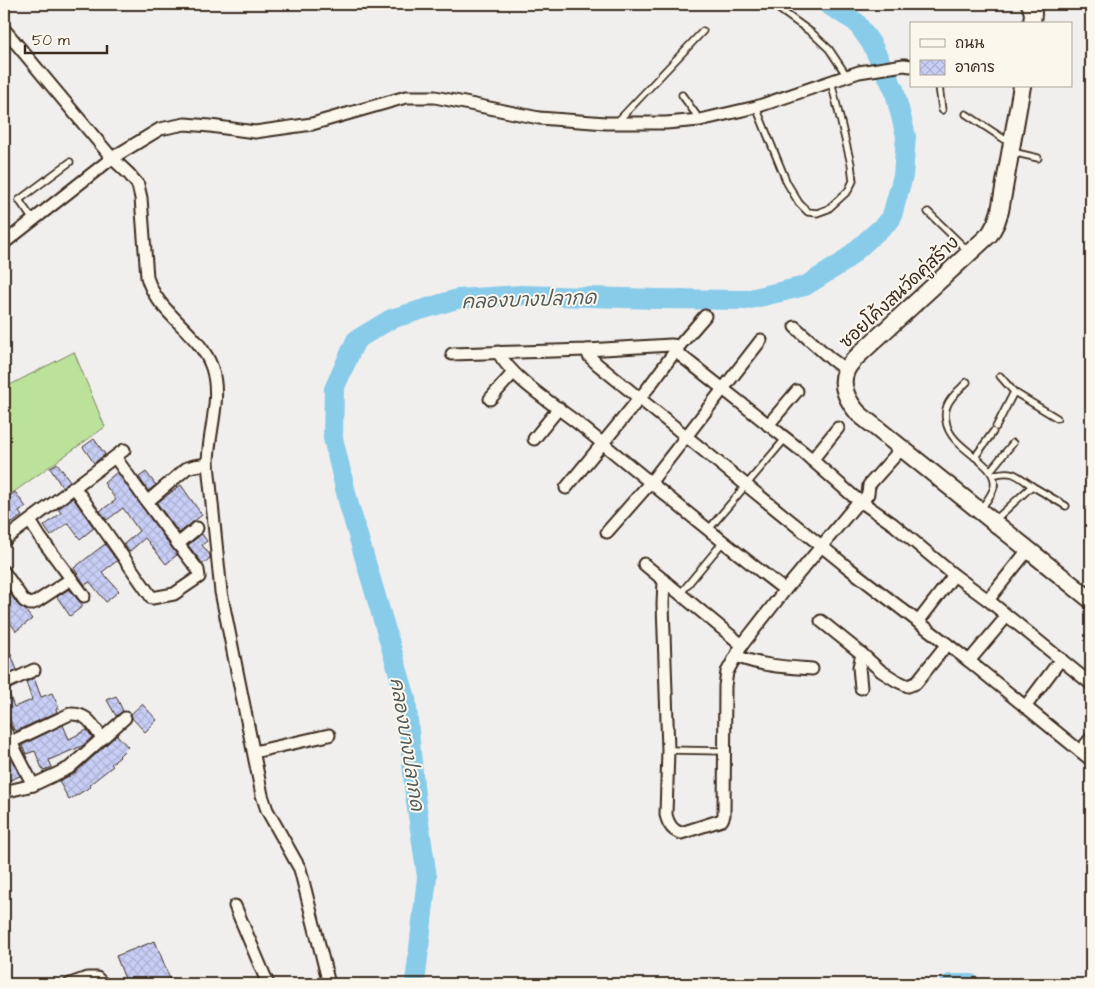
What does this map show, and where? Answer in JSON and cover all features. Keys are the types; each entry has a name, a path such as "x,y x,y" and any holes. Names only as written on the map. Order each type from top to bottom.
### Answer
{"street":[{"path":"1030,4 1033,13 1032,22"},
{"path":"4,29 15,45 138,186 142,198 147,277 150,289 194,339 208,358 212,369 216,396 208,464 221,592 246,720 267,810 295,857 304,879 329,984"},
{"path":"4,243 112,158 160,129 185,124 254,132 312,124 406,97 435,97 539,118 615,123 666,123 700,120 756,107 859,72 908,66"},
{"name":"ซอยโค้งสนวัดคู่สร้าง","path":"1020,88 1000,211 990,234 864,350 846,370 844,386 852,407 1091,600"},
{"path":"566,488 705,316"},
{"path":"795,326 846,370"},
{"path":"607,532 650,483 761,340"},
{"path":"452,354 586,350 671,345 722,389 812,460 857,501 893,524 1091,684"},
{"path":"586,350 597,364 685,436 1091,760"},
{"path":"498,352 513,373 785,590"},
{"path":"490,399 513,373"},
{"path":"768,425 797,391"},
{"path":"534,439 559,408"},
{"path":"812,460 838,428"},
{"path":"664,580 668,750 666,815 676,832 681,834 722,820 724,815 725,686 727,672 742,645 857,501 861,487 869,485 902,448"},
{"path":"4,540 119,453 147,502 198,570 199,577 174,594 152,598 75,488"},
{"path":"147,502 188,468 208,464"},
{"path":"30,521 84,596"},
{"path":"178,544 197,528"},
{"path":"988,600 1028,550"},
{"path":"644,564 742,645"},
{"path":"4,572 24,602 30,604 71,579"},
{"path":"918,622 954,575"},
{"path":"969,661 1007,616"},
{"path":"821,621 881,671 896,682 908,686 916,683 947,644"},
{"path":"861,688 859,667 862,654"},
{"path":"736,656 774,667 812,669"},
{"path":"1025,706 1061,659"},
{"path":"4,684 34,670"},
{"path":"10,742 70,714 79,713 85,716 102,738"},
{"path":"4,792 33,784 69,768 125,718"},
{"path":"4,728 33,784"},
{"path":"254,752 329,735"},
{"path":"1080,752 1091,738"},
{"path":"235,906 268,984"},
{"path":"70,984 87,978 97,978 103,984"}],"lane":[{"path":"772,4 812,33 828,49 847,76"},
{"path":"615,123 703,31"},
{"path":"756,107 787,183 799,204 808,212 817,213 828,209 848,191 853,181 852,164 831,81"},
{"path":"939,88 942,110"},
{"path":"682,95 700,120"},
{"path":"966,114 1011,148 1038,158"},
{"path":"33,220 20,200 70,162"},
{"path":"928,212 970,253"},
{"path":"1000,376 1014,392 1057,418"},
{"path":"967,382 947,405 946,419 952,437 992,473 994,486 990,496 980,510"},
{"path":"975,457 995,430 1014,392"},
{"path":"708,529 785,439"},
{"path":"992,473 1013,443"},
{"path":"992,473 1009,472 1066,506"},
{"path":"993,521 1032,486"},
{"path":"680,594 724,542"},
{"path":"668,750 724,751"}],"green space":[{"path":"74,352 105,427 4,499 4,388"}],"building":[{"path":"94,439 105,454 94,463 83,447"},
{"path":"57,463 70,481 62,487 50,468"},
{"path":"117,472 177,555 166,564 145,538 129,552 124,544 139,531 123,508 107,520 100,511 116,500 104,483"},
{"path":"146,472 156,485 148,491 139,477"},
{"path":"181,485 202,515 179,533 157,503"},
{"path":"15,492 26,507 19,512 22,516 4,529 4,500"},
{"path":"73,498 94,528 80,539 68,523 51,536 44,526 61,513 58,509"},
{"path":"202,534 207,541 202,545 210,555 210,558 203,564 188,545"},
{"path":"105,544 117,561 102,572 119,591 106,602 90,582 85,585 74,568"},
{"path":"4,585 18,605 32,619 16,631 4,614"},
{"path":"69,589 83,606 70,616 57,597"},
{"path":"10,652 17,670 4,676 4,655"},
{"path":"34,678 41,697 52,693 59,708 56,709 57,712 16,731 4,705 4,691 8,691 14,707 32,700 26,682"},
{"path":"116,696 123,711 116,716 107,700"},
{"path":"142,704 157,720 145,732 132,718 131,714"},
{"path":"63,725 69,739 87,730 92,737 82,746 49,760 52,767 43,771 35,751 26,754 22,745"},
{"path":"117,735 128,747 111,764 113,766 89,785 90,787 69,800 59,781 74,774"},
{"path":"8,753 20,776 8,781 7,778 4,780 4,755"},
{"path":"155,941 172,984 127,984 116,956"}],"waterway":[{"name":"คลองบางปลากด","path":"415,984 427,877 415,795 406,698 349,505 333,438 334,389 356,340 391,319 457,299 521,295 746,300 805,286 842,263 891,219 903,176 906,136 894,89 871,43 856,22 827,4"},
{"name":"คลองบางปลากด","path":"950,984 971,984"}]}
